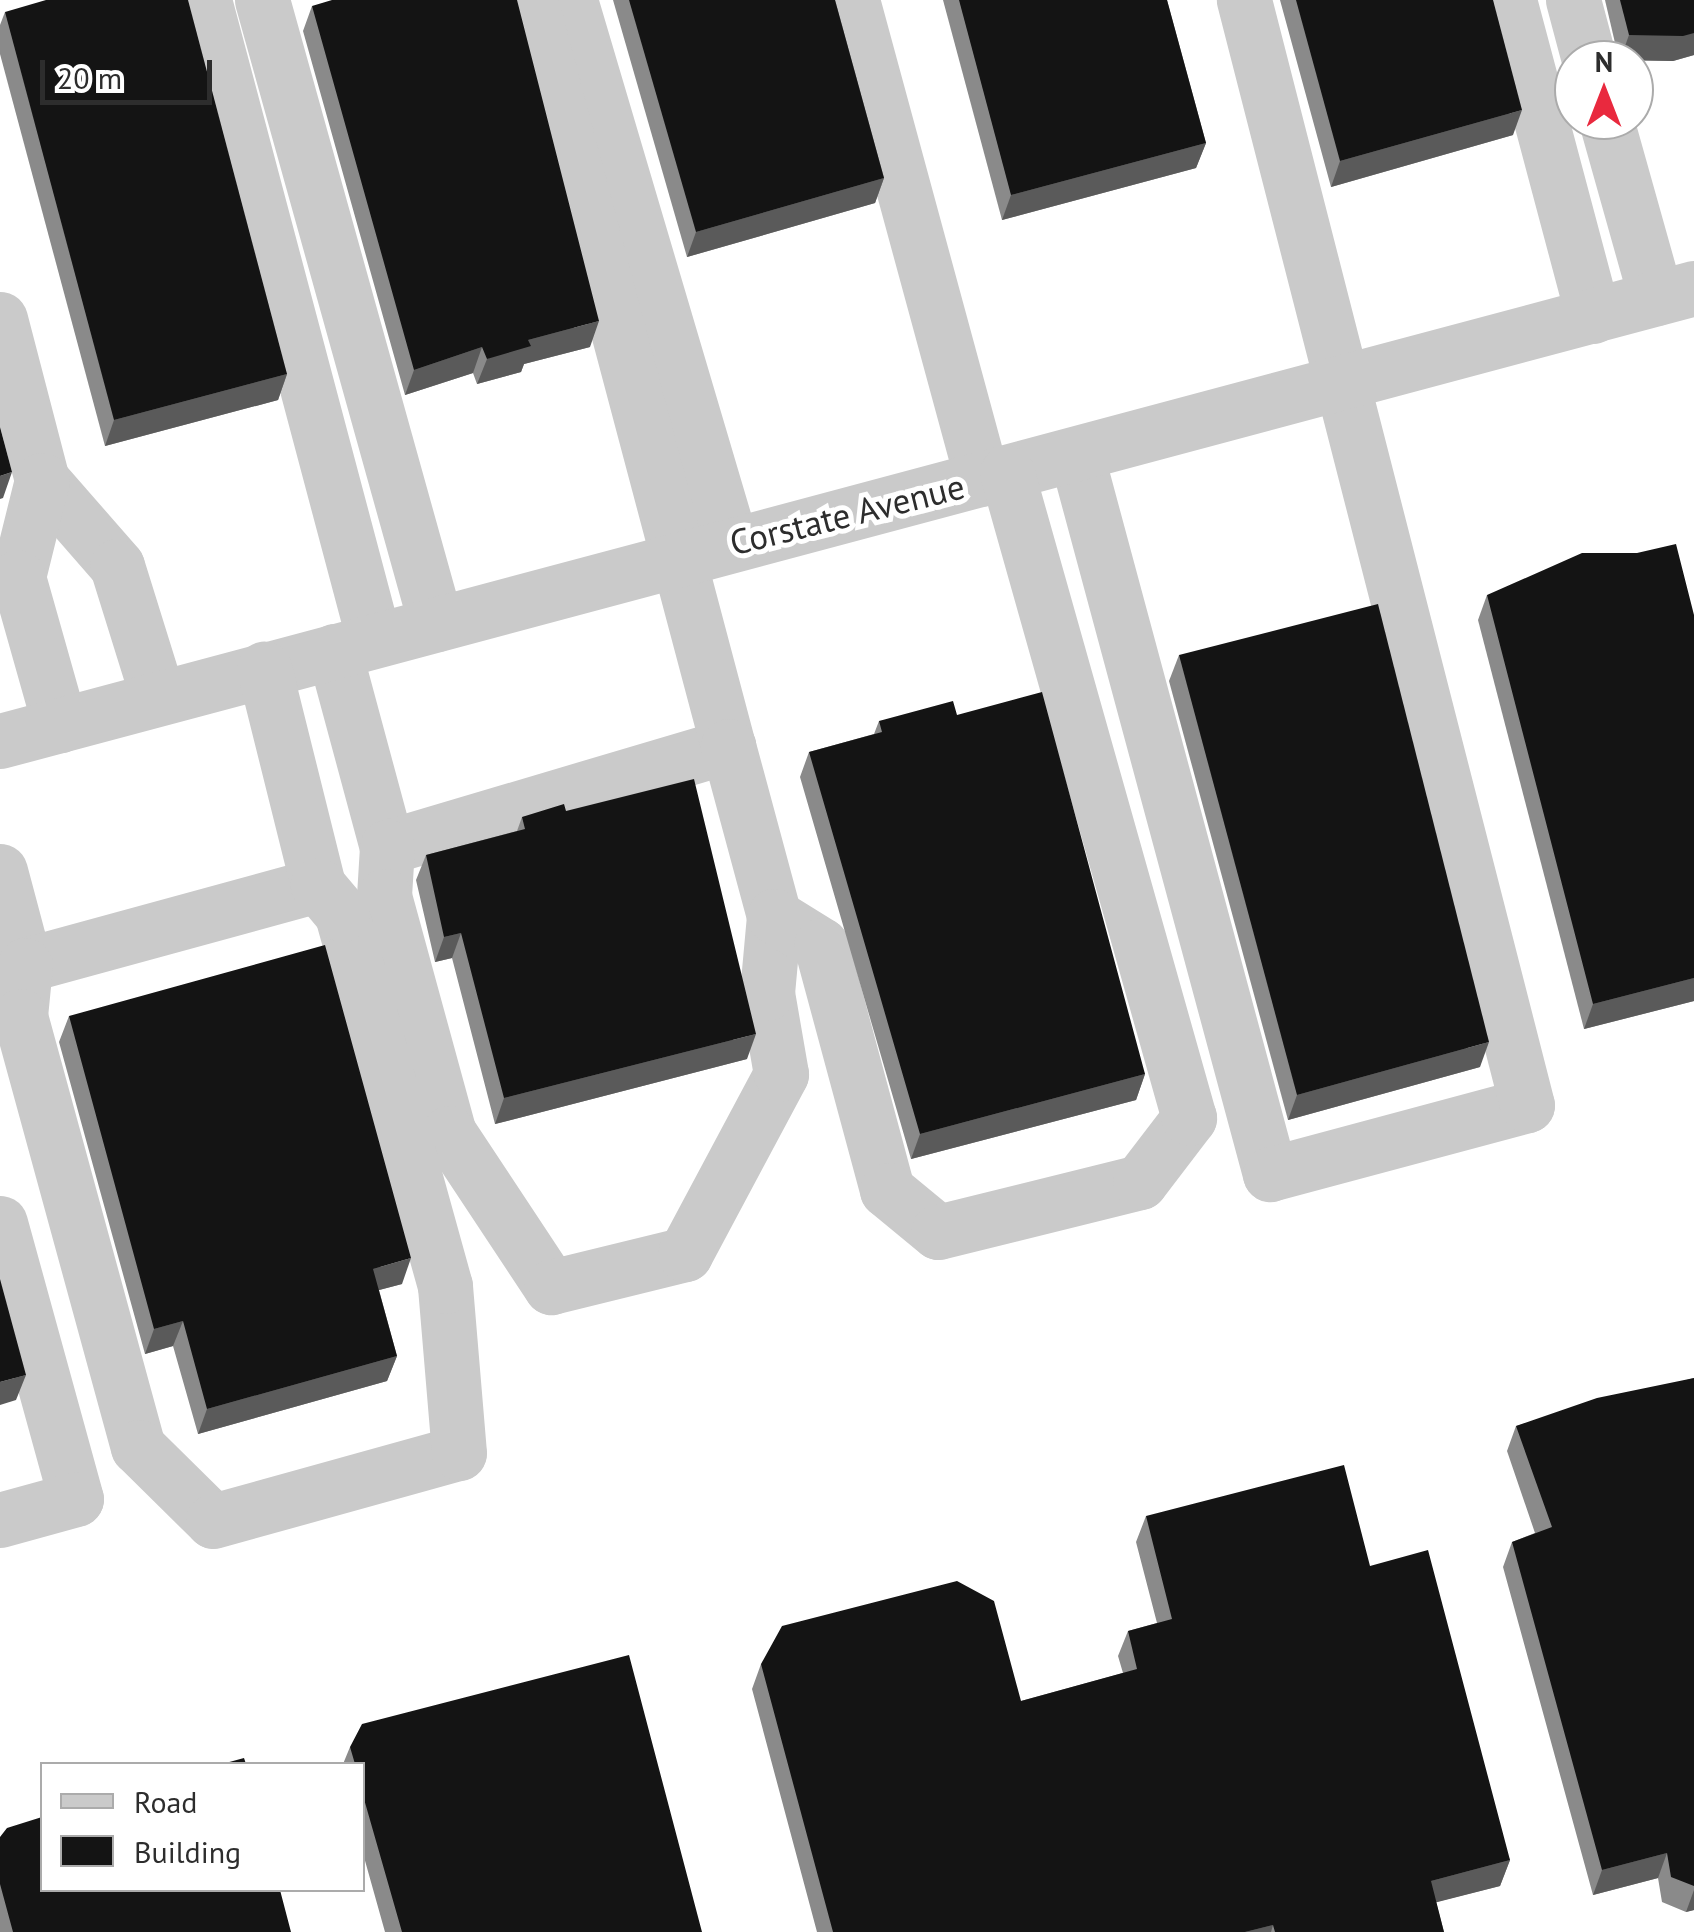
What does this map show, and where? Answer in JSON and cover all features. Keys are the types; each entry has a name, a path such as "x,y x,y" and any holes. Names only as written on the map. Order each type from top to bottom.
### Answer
{"street":[{"path":"204,0 354,646 387,847 384,896 450,1134 550,1286 685,1254 782,1074 767,993 774,916 728,746 705,551 570,0"},
{"path":"262,0 436,624"},
{"path":"530,0 705,551"},
{"path":"774,916 821,945 888,1190 938,1232 1140,1182 1189,1118 852,0"},
{"path":"1076,454 1270,1174 1527,1104 1244,0"},
{"path":"1509,0 1593,316"},
{"path":"1573,0 1584,40"},
{"path":"1614,140 1675,293"},
{"name":"Corstate Avenue","path":"0,742 1675,293"},
{"path":"0,319 42,480 117,566 158,698"},
{"path":"42,480 18,577 60,725"},
{"path":"0,871 25,965 20,1016 138,1448 213,1520 458,1453 444,1286 342,914 318,885 264,669"},
{"path":"387,847 728,746"},
{"path":"25,965 318,885"},
{"path":"0,1224 76,1500 0,1520"}],"building":[{"path":"46,0 188,0 287,374 114,420 5,12"},
{"path":"332,0 517,0 599,321 528,340 531,346 487,359 482,347 414,370 312,6"},
{"path":"629,0 835,0 884,178 696,232"},
{"path":"959,0 1167,0 1206,143 1011,195"},
{"path":"1296,0 1493,0 1522,110 1340,161"},
{"path":"1620,0 1694,0 1694,33 1629,35"},
{"path":"0,427 12,472 0,476"},
{"path":"1676,544 1694,615 1694,978 1593,1004 1487,595 1582,553 1637,553"},
{"path":"1378,604 1489,1042 1297,1095 1179,655"},
{"path":"1042,692 1145,1074 920,1134 809,752 882,732 879,721 953,701 957,715"},
{"path":"694,779 756,1034 504,1098 461,933 444,937 426,855 525,829 522,817 564,804 566,811"},
{"path":"325,945 411,1258 373,1269 397,1356 207,1409 183,1321 154,1329 69,1016"},
{"path":"0,1279 26,1375 0,1382"},
{"path":"1694,1378 1694,1886 1671,1877 1667,1853 1602,1870 1512,1542 1552,1527 1516,1426 1597,1398"},
{"path":"1344,1465 1370,1566 1428,1550 1510,1860 1431,1881 1444,1932 1275,1932 1273,1925 1245,1932 833,1932 761,1664 782,1626 957,1581 994,1601 1021,1701 1137,1669 1128,1631 1172,1619 1146,1516"},
{"path":"629,1655 702,1932 402,1932 365,1802 365,1762 354,1762 350,1747 362,1724"},
{"path":"40,1818 40,1892 281,1892 291,1932 13,1932 0,1884 0,1837 7,1828"}]}
